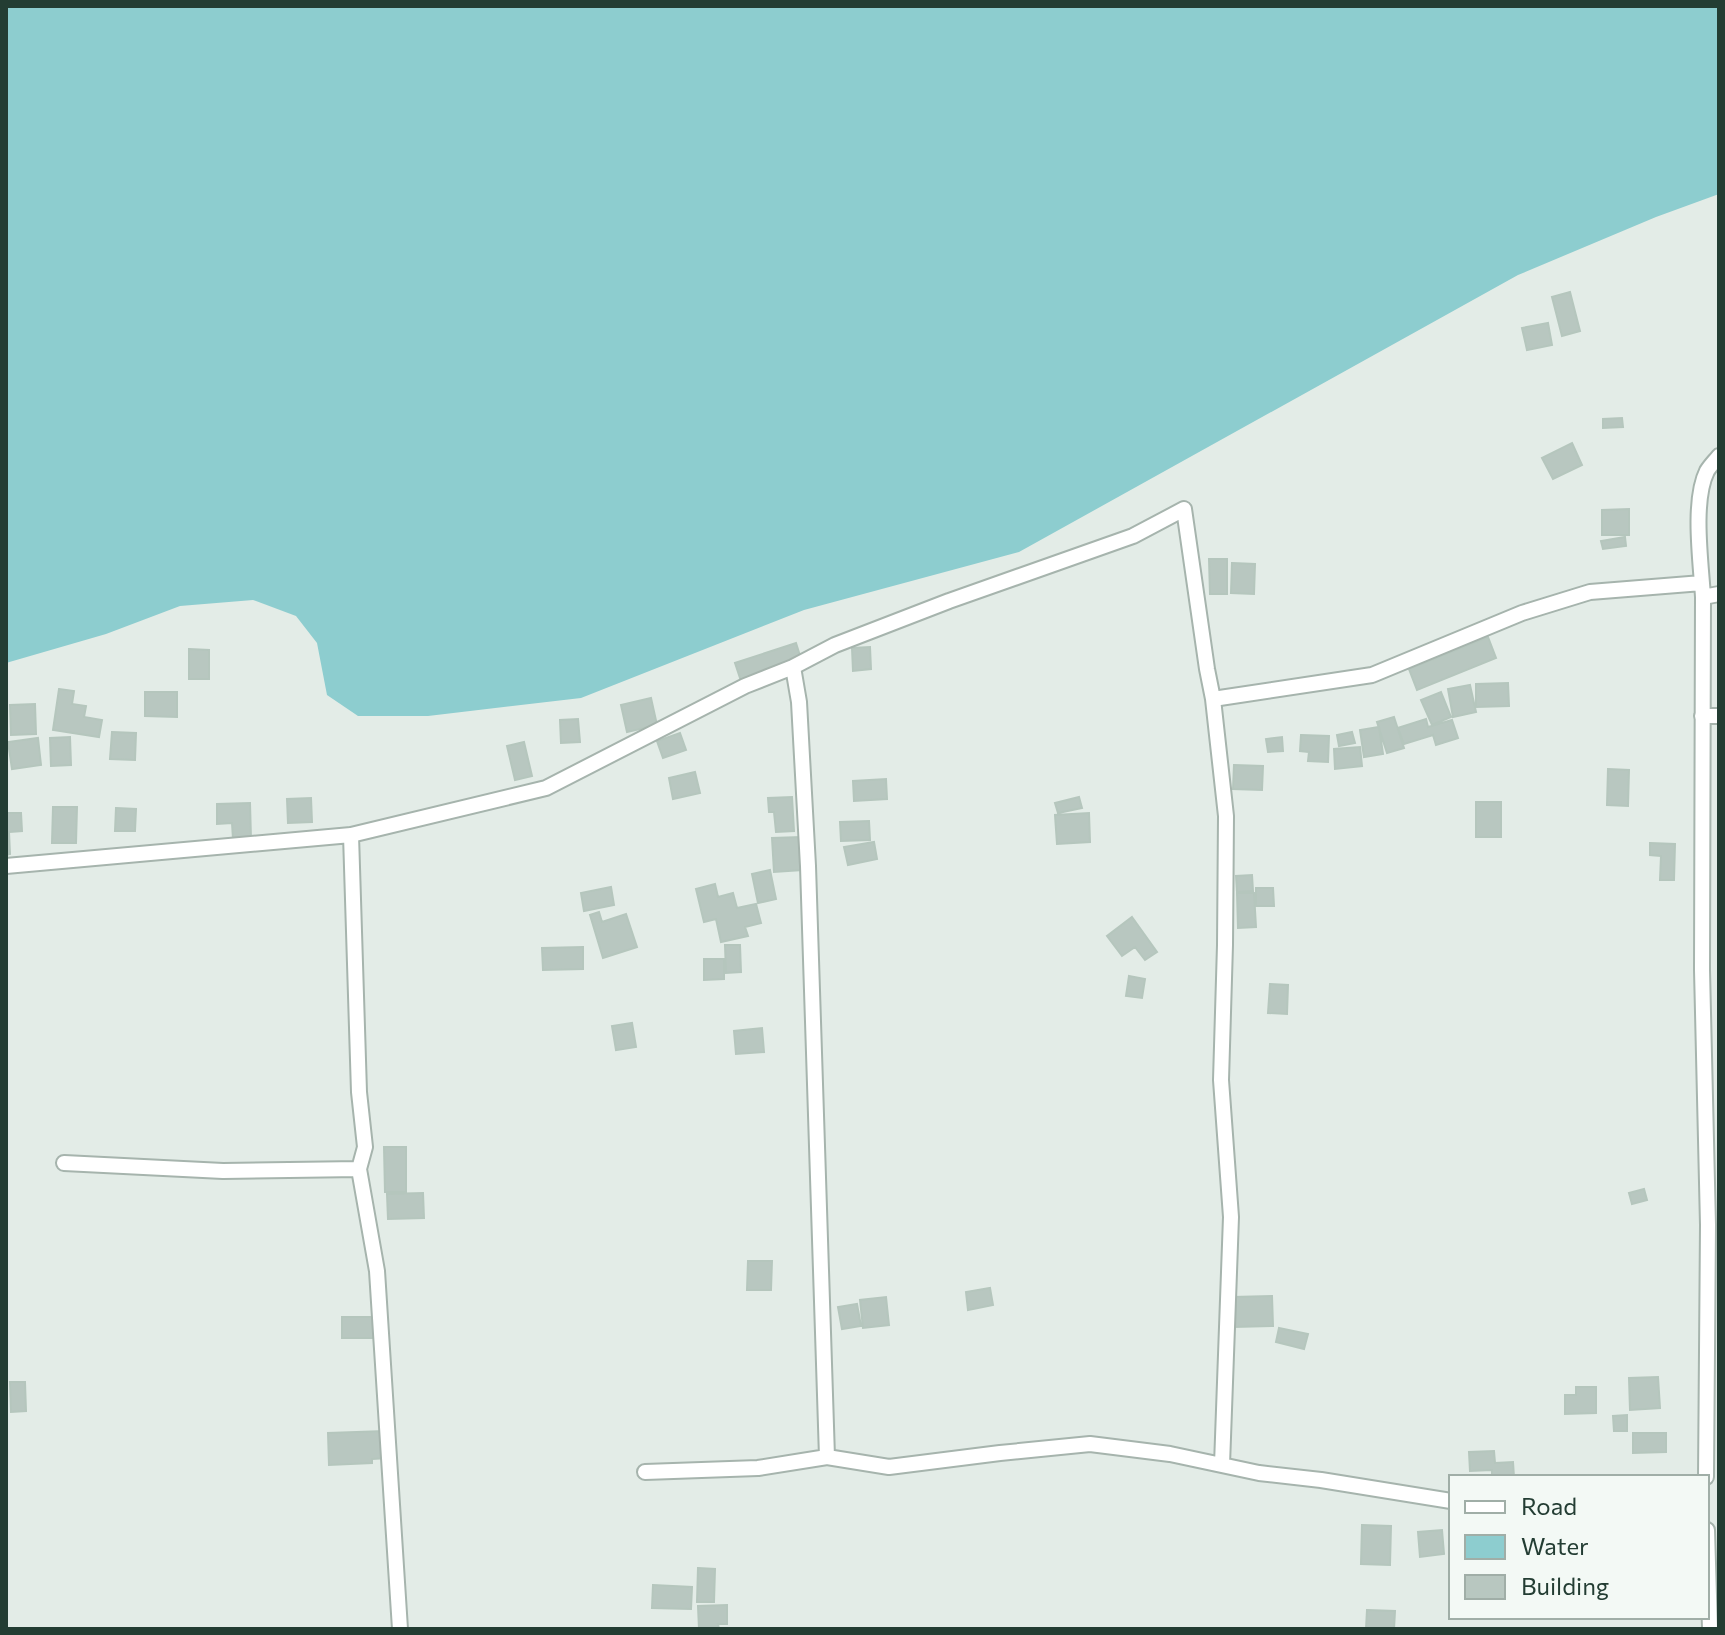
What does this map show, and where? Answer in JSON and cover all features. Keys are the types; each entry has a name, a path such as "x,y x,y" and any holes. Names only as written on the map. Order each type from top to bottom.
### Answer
{"street":[{"path":"1704,1475 1708,1225 1702,970 1702,590 1698,553 1701,491 1708,469 1719,456"},
{"path":"6,866 351,835 546,788 745,686 793,667 835,645 1133,536 1184,509 1213,699 1226,816 1221,1080 1231,1217 1222,1465"},
{"path":"1213,699 1372,675 1522,613 1590,592 1702,590 1719,594"},
{"path":"793,667 799,702 808,866 827,1457"},
{"path":"1702,716 1719,716"},
{"path":"351,835 359,1092 365,1147 359,1169 377,1271 400,1629"},
{"path":"64,1163 223,1171 359,1169"},
{"path":"645,1472 758,1468 827,1457 889,1467 1090,1444 1170,1454 1259,1473 1449,1501"},
{"path":"1709,1596 1710,1629"}],"water":[{"path":"6,6 1719,6 1719,194 1518,275 1019,552 804,610 581,698 428,716 358,716 327,695 317,643 296,616 253,600 180,606 106,634 6,663"}],"building":[{"path":"1570,292 1580,331 1562,336 1552,297"},
{"path":"1548,323 1552,345 1527,350 1522,328"},
{"path":"1622,418 1623,427 1603,428 1603,419"},
{"path":"1572,443 1582,465 1553,479 1542,458"},
{"path":"1629,509 1629,535 1602,535 1602,510"},
{"path":"1625,537 1626,546 1603,549 1601,541"},
{"path":"1209,559 1227,559 1227,594 1210,594"},
{"path":"1232,563 1255,564 1254,594 1231,593"},
{"path":"1488,637 1496,658 1417,690 1409,669"},
{"path":"796,643 802,662 741,681 735,663"},
{"path":"870,647 871,669 853,671 852,648"},
{"path":"189,649 209,650 209,679 189,679"},
{"path":"1508,683 1509,706 1476,707 1476,684"},
{"path":"1470,685 1476,712 1453,717 1448,689"},
{"path":"59,689 74,691 72,704 86,706 84,717 102,720 99,737 53,730"},
{"path":"145,692 177,692 177,717 145,716"},
{"path":"1441,692 1451,717 1432,725 1421,700"},
{"path":"651,698 657,725 627,732 621,705"},
{"path":"35,704 36,734 11,735 10,705"},
{"path":"1394,717 1404,748 1387,753 1377,722"},
{"path":"578,719 580,742 561,743 560,720"},
{"path":"1426,719 1428,727 1452,720 1458,738 1436,745 1433,735 1404,744 1398,728"},
{"path":"1379,727 1383,754 1364,757 1360,730"},
{"path":"112,732 136,733 135,760 110,759"},
{"path":"1352,732 1355,743 1339,746 1337,735"},
{"path":"680,733 686,750 663,758 657,741"},
{"path":"1301,735 1329,736 1328,762 1308,761 1309,752 1300,751"},
{"path":"70,737 71,765 51,766 50,738"},
{"path":"1282,737 1283,751 1268,752 1266,739"},
{"path":"38,738 41,765 12,769 8,742"},
{"path":"524,742 532,776 515,780 507,746"},
{"path":"1360,747 1362,766 1335,769 1334,749"},
{"path":"1234,765 1263,766 1262,790 1233,789"},
{"path":"1608,769 1629,770 1628,806 1607,805"},
{"path":"695,772 700,793 673,799 669,778"},
{"path":"886,779 887,799 854,801 853,781"},
{"path":"792,797 794,831 776,832 774,812 769,812 768,798"},
{"path":"1079,797 1082,808 1058,813 1055,803"},
{"path":"311,798 312,822 288,823 287,799"},
{"path":"1476,802 1501,802 1501,837 1476,837"},
{"path":"250,803 251,839 233,839 232,823 217,824 217,804"},
{"path":"53,807 77,807 76,843 52,843"},
{"path":"116,808 136,809 135,831 115,831"},
{"path":"6,813 21,813 22,831 9,832 10,854 6,855"},
{"path":"1089,813 1090,842 1057,844 1055,815"},
{"path":"869,821 870,840 841,841 840,822"},
{"path":"801,837 802,870 774,872 772,838"},
{"path":"874,842 877,859 848,865 844,847"},
{"path":"1650,843 1675,844 1674,880 1660,880 1661,856 1650,855"},
{"path":"770,870 776,899 758,903 752,874"},
{"path":"1252,875 1253,891 1237,892 1236,876"},
{"path":"715,884 718,897 733,893 737,908 756,904 761,923 745,927 748,936 721,942 716,919 704,922 696,889"},
{"path":"611,887 614,905 584,911 581,893"},
{"path":"1256,888 1273,888 1274,906 1256,906"},
{"path":"1237,893 1254,893 1256,927 1238,928"},
{"path":"599,912 602,922 626,914 637,947 603,958 590,915"},
{"path":"1132,917 1157,952 1145,960 1135,947 1122,956 1107,936"},
{"path":"725,945 740,945 741,972 726,973"},
{"path":"583,947 583,969 543,970 542,948"},
{"path":"704,959 724,959 724,979 704,980"},
{"path":"1129,976 1145,979 1142,998 1126,996"},
{"path":"1270,984 1288,985 1287,1014 1268,1013"},
{"path":"632,1023 636,1047 616,1050 612,1026"},
{"path":"762,1028 764,1052 736,1054 734,1031"},
{"path":"384,1147 406,1147 406,1192 385,1192"},
{"path":"1644,1189 1647,1200 1632,1204 1629,1193"},
{"path":"423,1193 424,1218 388,1219 387,1194"},
{"path":"748,1261 772,1261 771,1290 747,1290"},
{"path":"990,1288 993,1305 968,1310 966,1292"},
{"path":"1272,1296 1273,1326 1234,1327 1233,1297"},
{"path":"886,1297 889,1325 863,1328 860,1300"},
{"path":"857,1304 861,1326 842,1329 838,1307"},
{"path":"342,1317 379,1317 379,1338 342,1338"},
{"path":"1279,1328 1308,1334 1304,1349 1276,1342"},
{"path":"1658,1377 1660,1408 1630,1410 1629,1378"},
{"path":"10,1382 25,1382 26,1411 11,1412"},
{"path":"1576,1387 1596,1387 1596,1413 1565,1414 1565,1395 1576,1395"},
{"path":"1627,1415 1627,1431 1614,1431 1613,1416"},
{"path":"385,1431 387,1458 372,1459 372,1463 329,1465 328,1433"},
{"path":"1633,1433 1666,1433 1666,1452 1633,1453"},
{"path":"1494,1451 1495,1463 1513,1462 1514,1475 1492,1475 1492,1470 1470,1471 1469,1452"},
{"path":"1362,1525 1391,1526 1390,1565 1361,1564"},
{"path":"1442,1530 1444,1554 1420,1557 1418,1532"},
{"path":"698,1568 715,1569 714,1602 697,1602"},
{"path":"653,1585 692,1587 691,1609 652,1608"},
{"path":"727,1605 727,1624 718,1624 719,1629 699,1629 698,1606"},
{"path":"1367,1610 1395,1611 1394,1629 1366,1629"}]}
